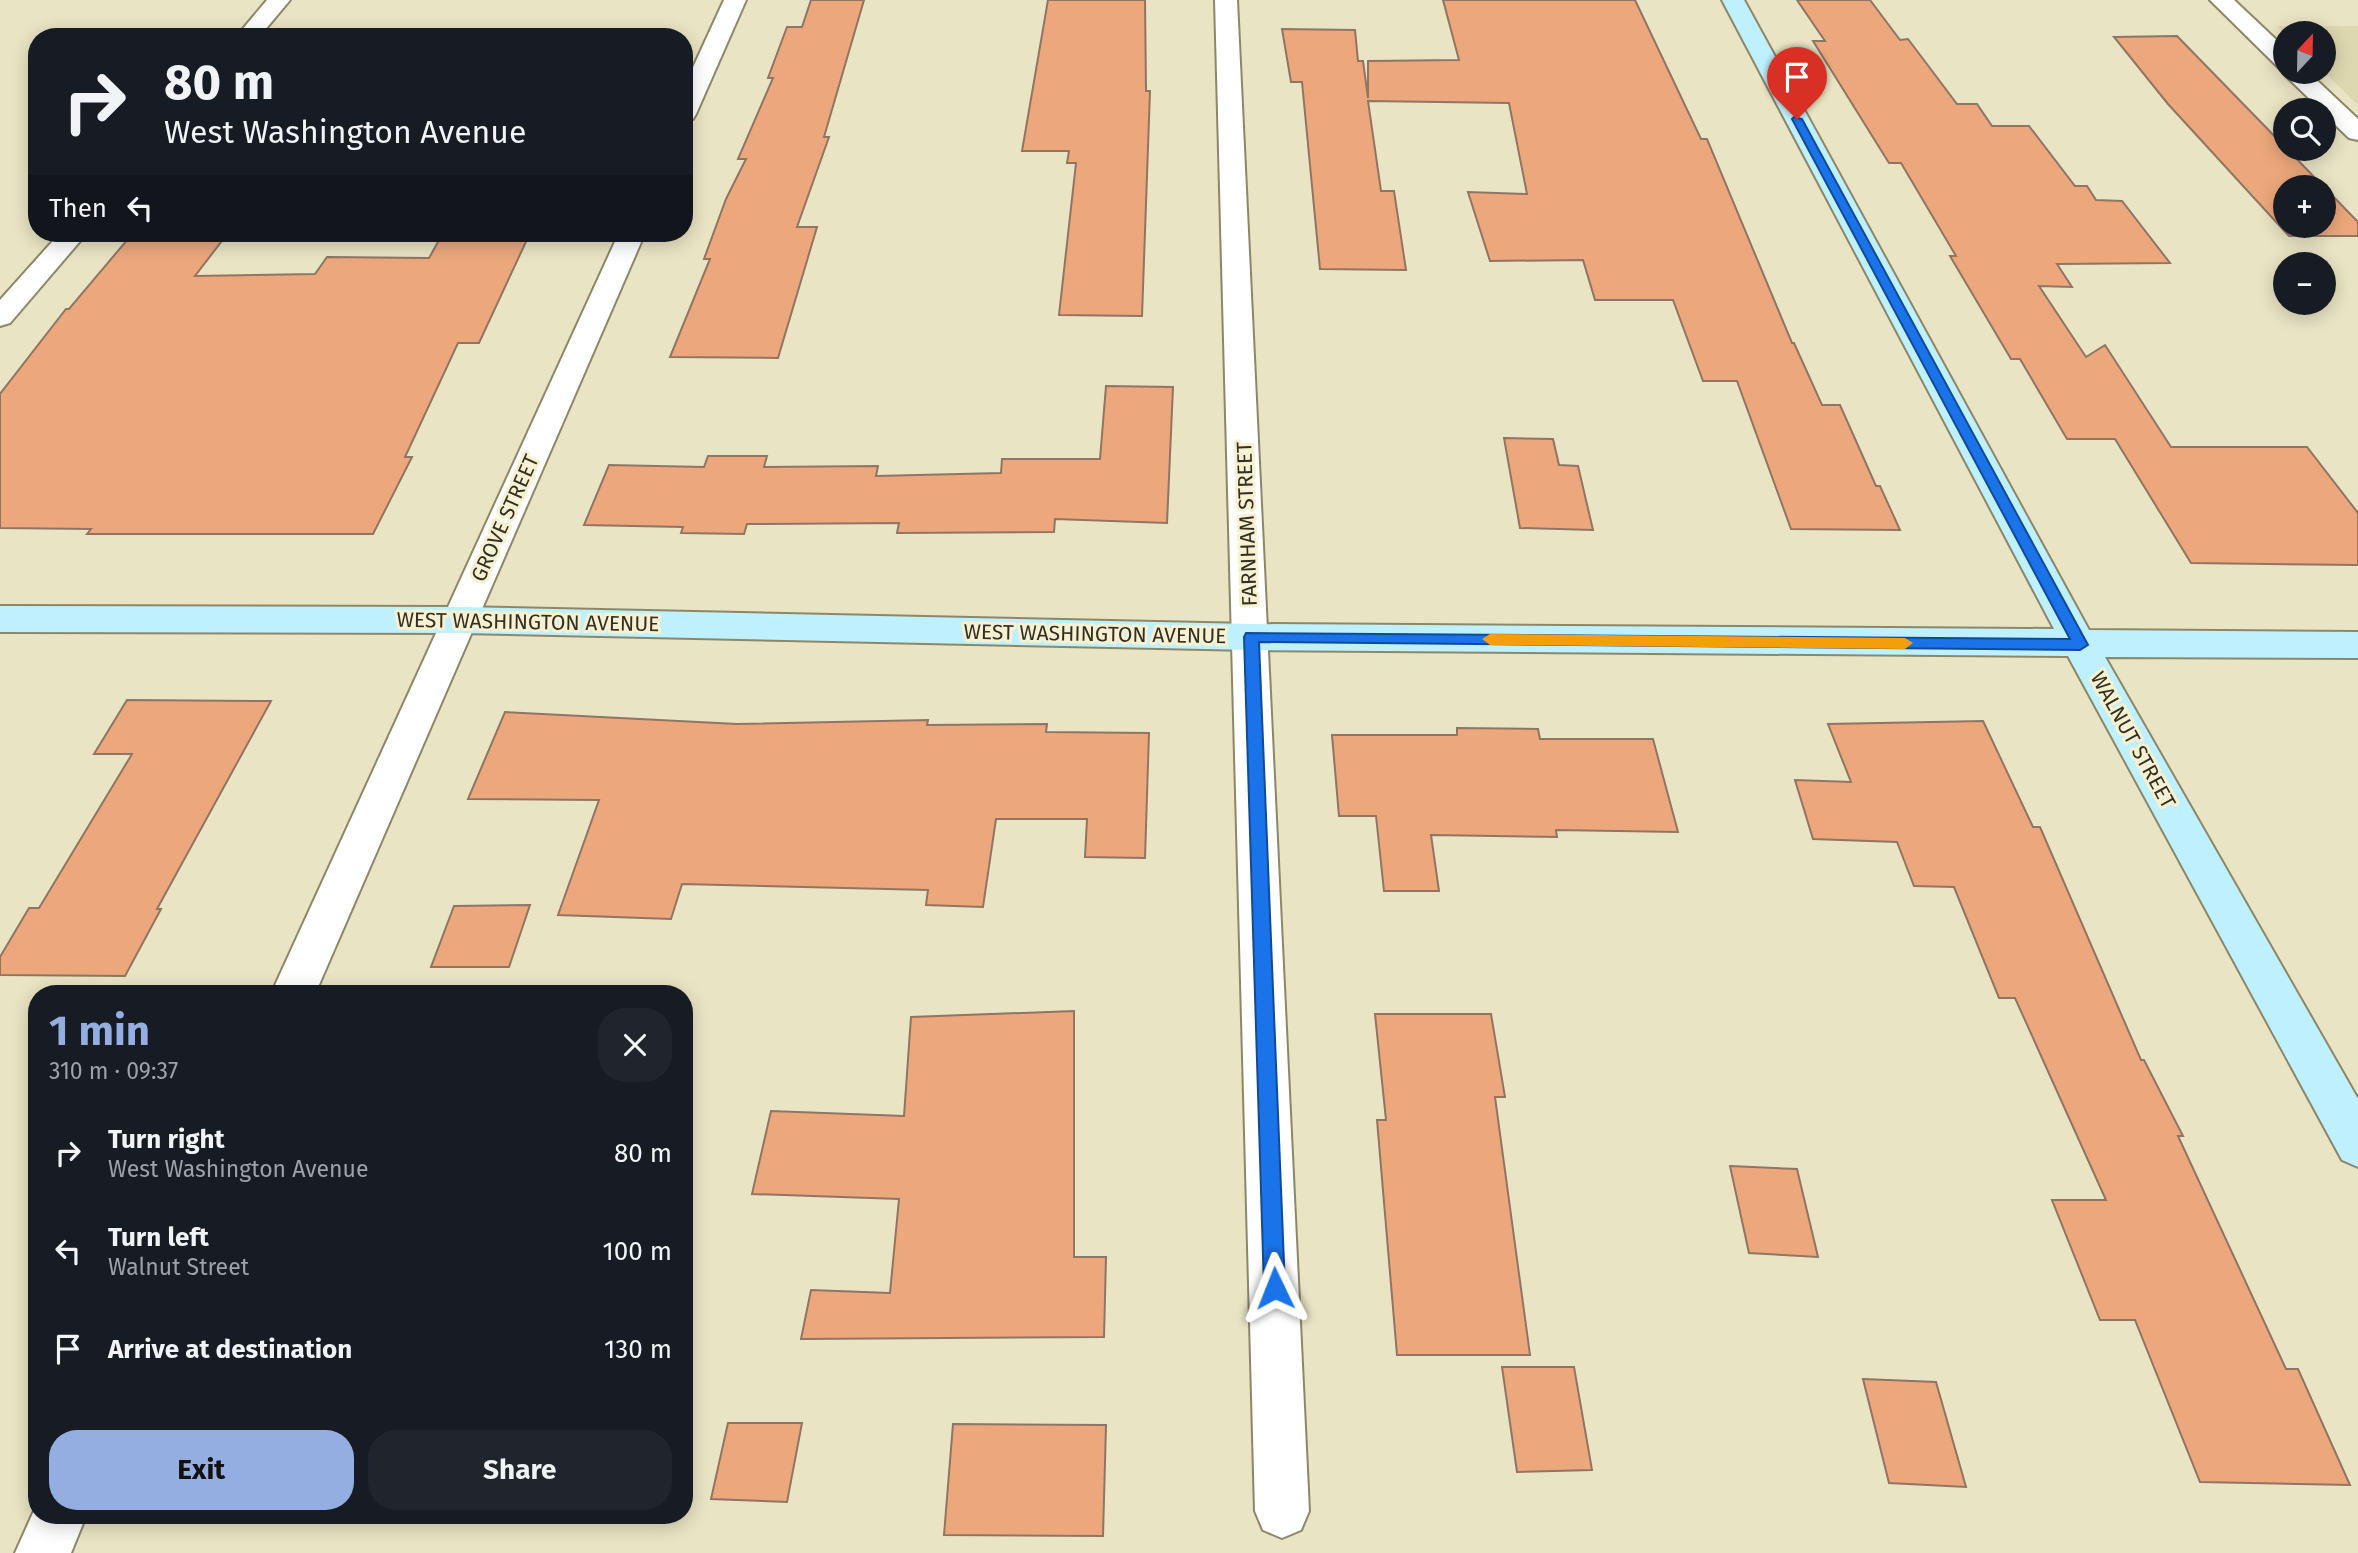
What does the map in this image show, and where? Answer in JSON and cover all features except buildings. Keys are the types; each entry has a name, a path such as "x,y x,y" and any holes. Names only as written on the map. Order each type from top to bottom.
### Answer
{"street":[{"path":"255,28 279,0"},
{"path":"693,94 735,0"},
{"name":"FARNHAM STREET","path":"1226,0 1282,1511"},
{"name":"WALNUT STREET","path":"1733,0 2080,645 2358,1144"},
{"path":"2221,0 2273,50"},
{"path":"2307,84 2358,133"},
{"path":"0,317 66,242"},
{"name":"GROVE STREET","path":"297,985 628,242"},
{"name":"WEST WASHINGTON AVENUE","path":"0,619 460,620 1251,637 2358,645"},
{"path":"43,1553 56,1524"}],"shaded area":[{"path":"2336,26 2358,26 2358,105 2336,84"}],"slow traffic":[{"path":"1490,639 1905,643"}],"route":[{"path":"1275,1288 1251,637 2080,645 1797,119"}]}
